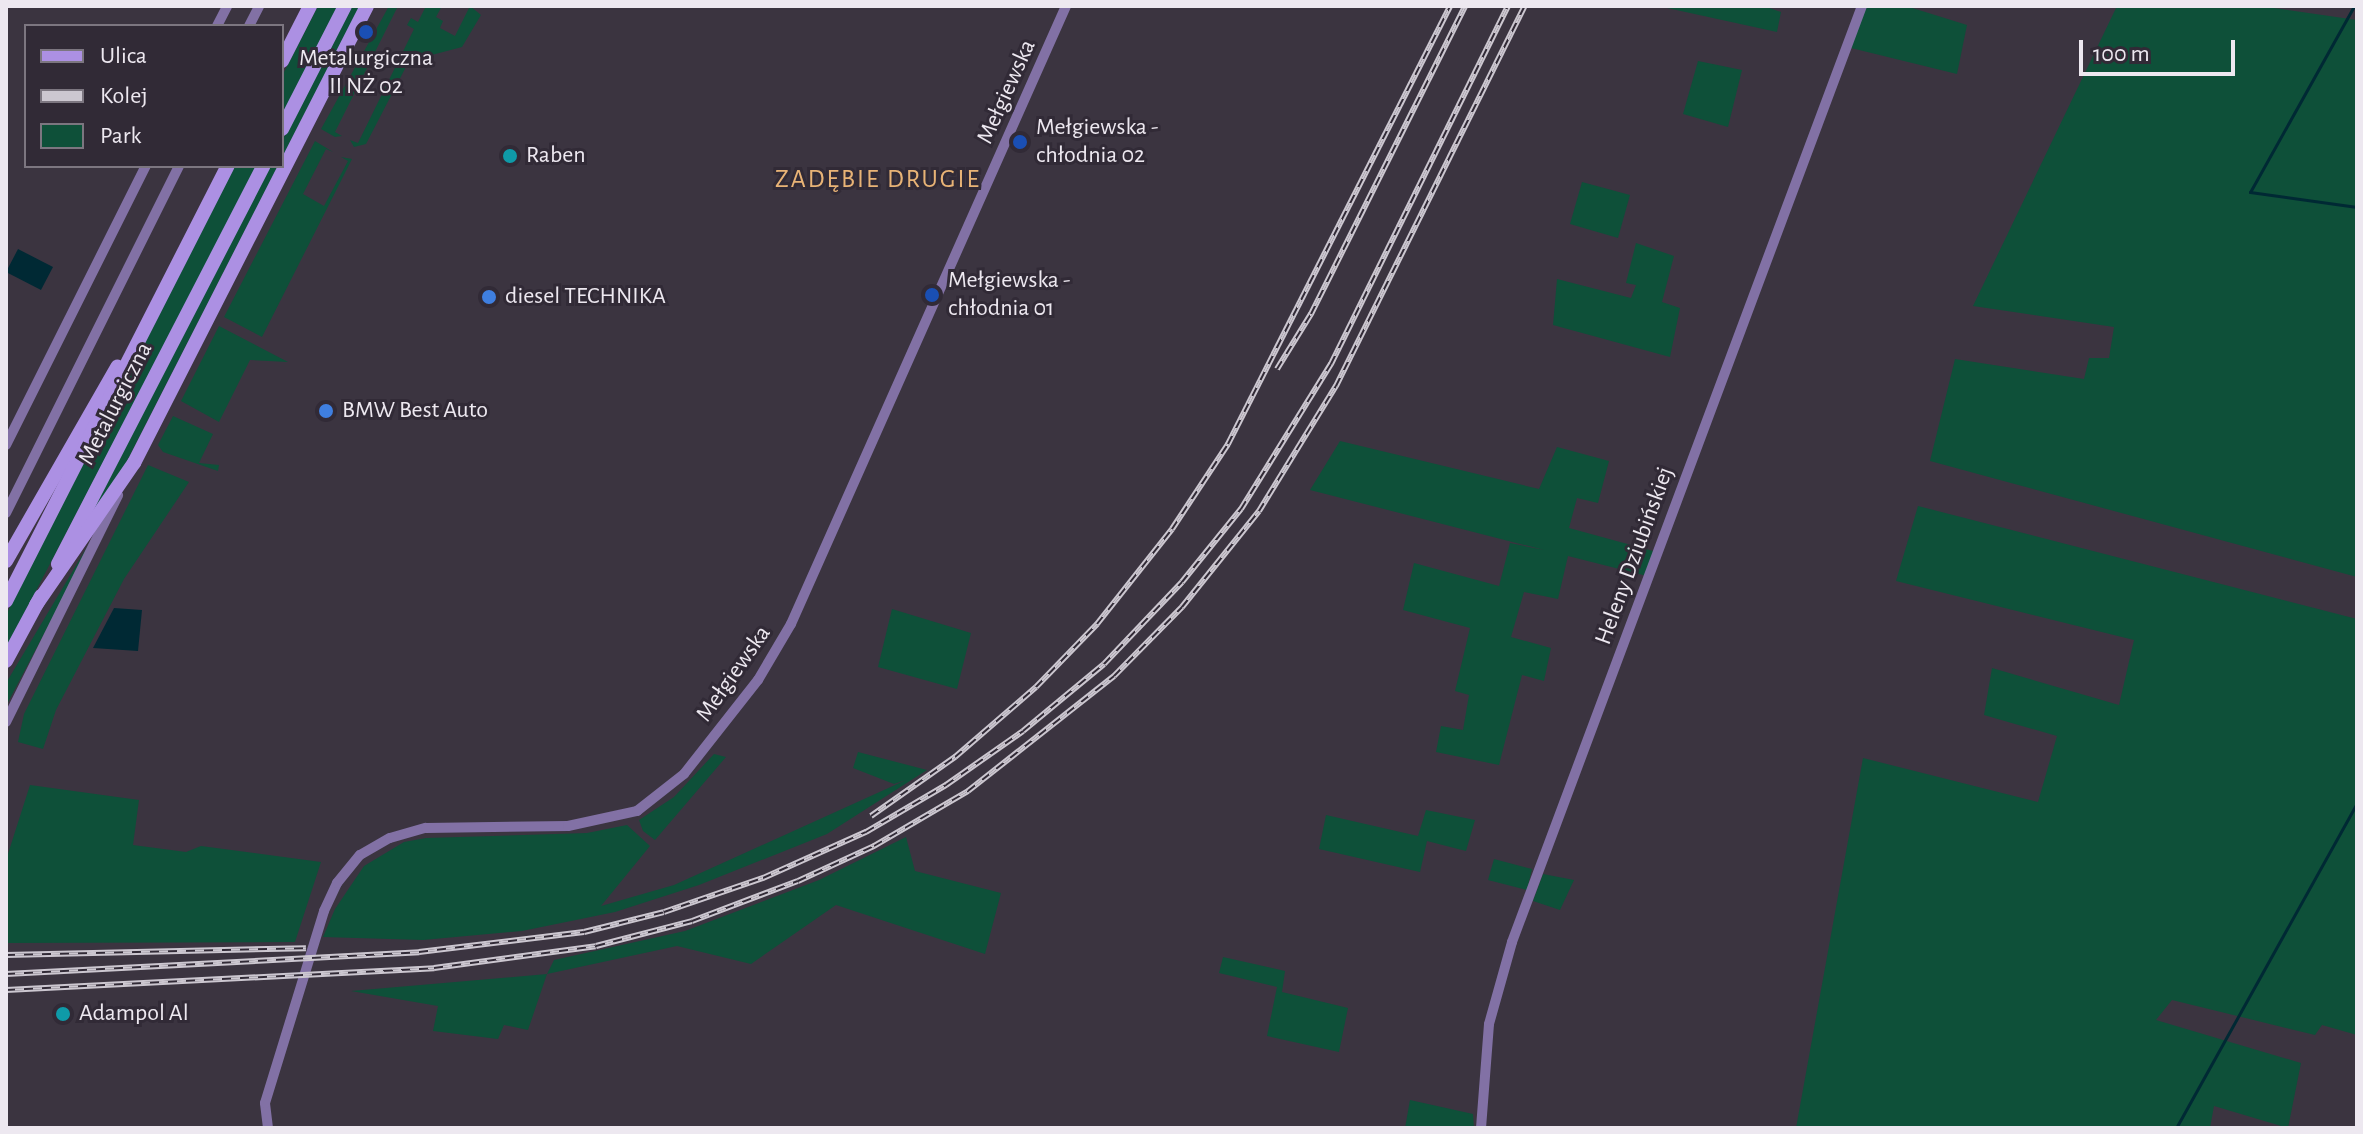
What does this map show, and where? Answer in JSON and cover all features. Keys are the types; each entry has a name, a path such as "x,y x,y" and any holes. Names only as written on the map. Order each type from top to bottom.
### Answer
{"main road":[{"path":"284,57 310,6"},
{"path":"284,125 345,6"},
{"path":"36,605 134,463 367,6"},
{"name":"Metalurgiczna","path":"6,601 227,168"},
{"name":"Metalurgiczna","path":"6,661 262,168"},
{"path":"6,561 102,387 143,331"}],"street":[{"path":"218,24 227,6"},
{"path":"250,24 259,6"},
{"name":"Mełgiewska","path":"268,1128 265,1103 324,911 341,876 360,855 390,838 426,828 568,826 637,811 684,774 758,680 787,632 1066,6"},
{"name":"Heleny Dziubińskiej","path":"1481,1128 1489,1024 1512,942 1862,6"},
{"path":"6,445 145,168"},
{"name":"Metalurgiczna","path":"6,513 178,168"},
{"name":"Metalurgiczna","path":"6,722 134,463"}],"green space":[{"path":"318,6 340,6 284,115 284,72"},
{"path":"351,6 360,6 284,154 284,137"},
{"path":"389,6 398,6 335,132 342,136 335,137 321,129"},
{"path":"426,6 442,6 436,17 443,21 440,28 455,36 470,6 481,15 462,47 409,61 366,144 354,147 350,140 358,143 414,29 407,25 411,18 418,22"},
{"path":"1658,6 1764,6 1781,12 1777,32"},
{"path":"1866,6 1906,6 1967,25 1957,74 1851,48"},
{"path":"2117,6 2260,6 2357,20 2357,577 1930,461 1955,359 2084,379 2089,358 2109,358 2114,327 1973,306"},
{"path":"1698,61 1742,70 1728,127 1683,114"},
{"path":"315,141 333,152 326,149 303,194 324,206 348,161 341,157 352,159 262,337 224,317"},
{"path":"234,168 257,168 6,648 6,615"},
{"path":"268,168 277,168 109,496 71,552"},
{"path":"1582,182 1630,195 1618,238 1570,224"},
{"path":"1636,243 1674,256 1662,302 1680,308 1670,357 1553,325 1557,279 1631,298 1636,285 1626,283"},
{"path":"219,326 288,362 250,360 219,422 181,401"},
{"path":"173,416 213,434 199,463 219,465 218,471 163,452 158,445"},
{"path":"1340,441 1539,489 1557,447 1609,461 1598,503 1577,498 1569,528 1653,551 1647,576 1568,556 1558,599 1524,592 1511,637 1551,648 1544,681 1522,675 1499,765 1436,752 1441,726 1463,730 1469,695 1455,691 1470,628 1403,610 1414,563 1499,586 1510,543 1544,550 1310,490"},
{"path":"148,465 189,482 124,579 56,710 43,749 18,742 24,714"},
{"path":"1918,506 2357,619 2357,1035 2322,1025 2315,1035 2172,1000 2156,1020 2301,1063 2288,1128 2214,1106 2210,1128 1796,1128 1863,758 2038,802 2057,736 1984,715 1992,668 2119,705 2134,640 1896,581"},
{"path":"90,542 65,594 6,706 6,683"},
{"path":"892,609 971,633 957,689 878,667"},
{"path":"858,752 927,770 827,834 699,885 615,912 522,931 423,940 323,937 335,909 364,866 404,842 426,838 587,833 627,825 650,846 601,906 674,885 906,780 894,784 853,768"},
{"path":"714,754 726,757 655,840 643,831 639,820 674,797"},
{"path":"30,785 139,800 133,845 186,852 201,846 321,862 295,942 6,943 6,860"},
{"path":"1426,810 1475,820 1466,851 1427,841 1420,872 1319,849 1326,815 1418,836"},
{"path":"906,837 915,871 1001,893 985,954 836,905 751,964 677,946 547,974 554,960 685,931 819,880"},
{"path":"1494,859 1532,869 1527,890 1488,880"},
{"path":"1543,874 1574,880 1560,910 1533,901"},
{"path":"1223,957 1285,971 1282,992 1348,1008 1339,1052 1267,1036 1277,987 1219,973"},
{"path":"547,974 528,1030 504,1025 498,1039 433,1031 438,1006 351,991"},
{"path":"1410,1100 1473,1114 1474,1128 1405,1128"}],"water":[{"path":"18,249 53,267 41,290 6,272"},
{"path":"114,608 142,610 138,651 93,648"}],"waterway":[{"path":"2354,6 2250,192 2357,207"},
{"path":"2176,1128 2357,803"}],"railway":[{"path":"871,816 955,757 1036,687 1097,624 1172,529 1228,444 1450,6"},
{"path":"1277,369 1311,314 1465,6"},
{"path":"6,974 419,952 584,932 664,912 763,878 866,832 946,785 1023,731 1104,664 1182,582 1241,509 1331,364 1508,6"},
{"path":"6,990 434,968 596,946 692,921 798,881 874,846 968,791 1114,676 1182,607 1259,511 1336,386 1525,6"},
{"path":"6,955 306,948"}],"place":[{"name":"Metalurgiczna II NŻ 02","path":"366,32"},
{"name":"Mełgiewska - chłodnia 02","path":"1020,142"},
{"name":"Raben","path":"510,156"},
{"name":"Mełgiewska - chłodnia 01","path":"932,295"},
{"name":"diesel TECHNIKA","path":"489,297"},
{"name":"BMW Best Auto","path":"326,411"},
{"name":"Adampol Al","path":"63,1014"}],"district":[{"name":"ZADĘBIE DRUGIE","path":"878,180"}]}
